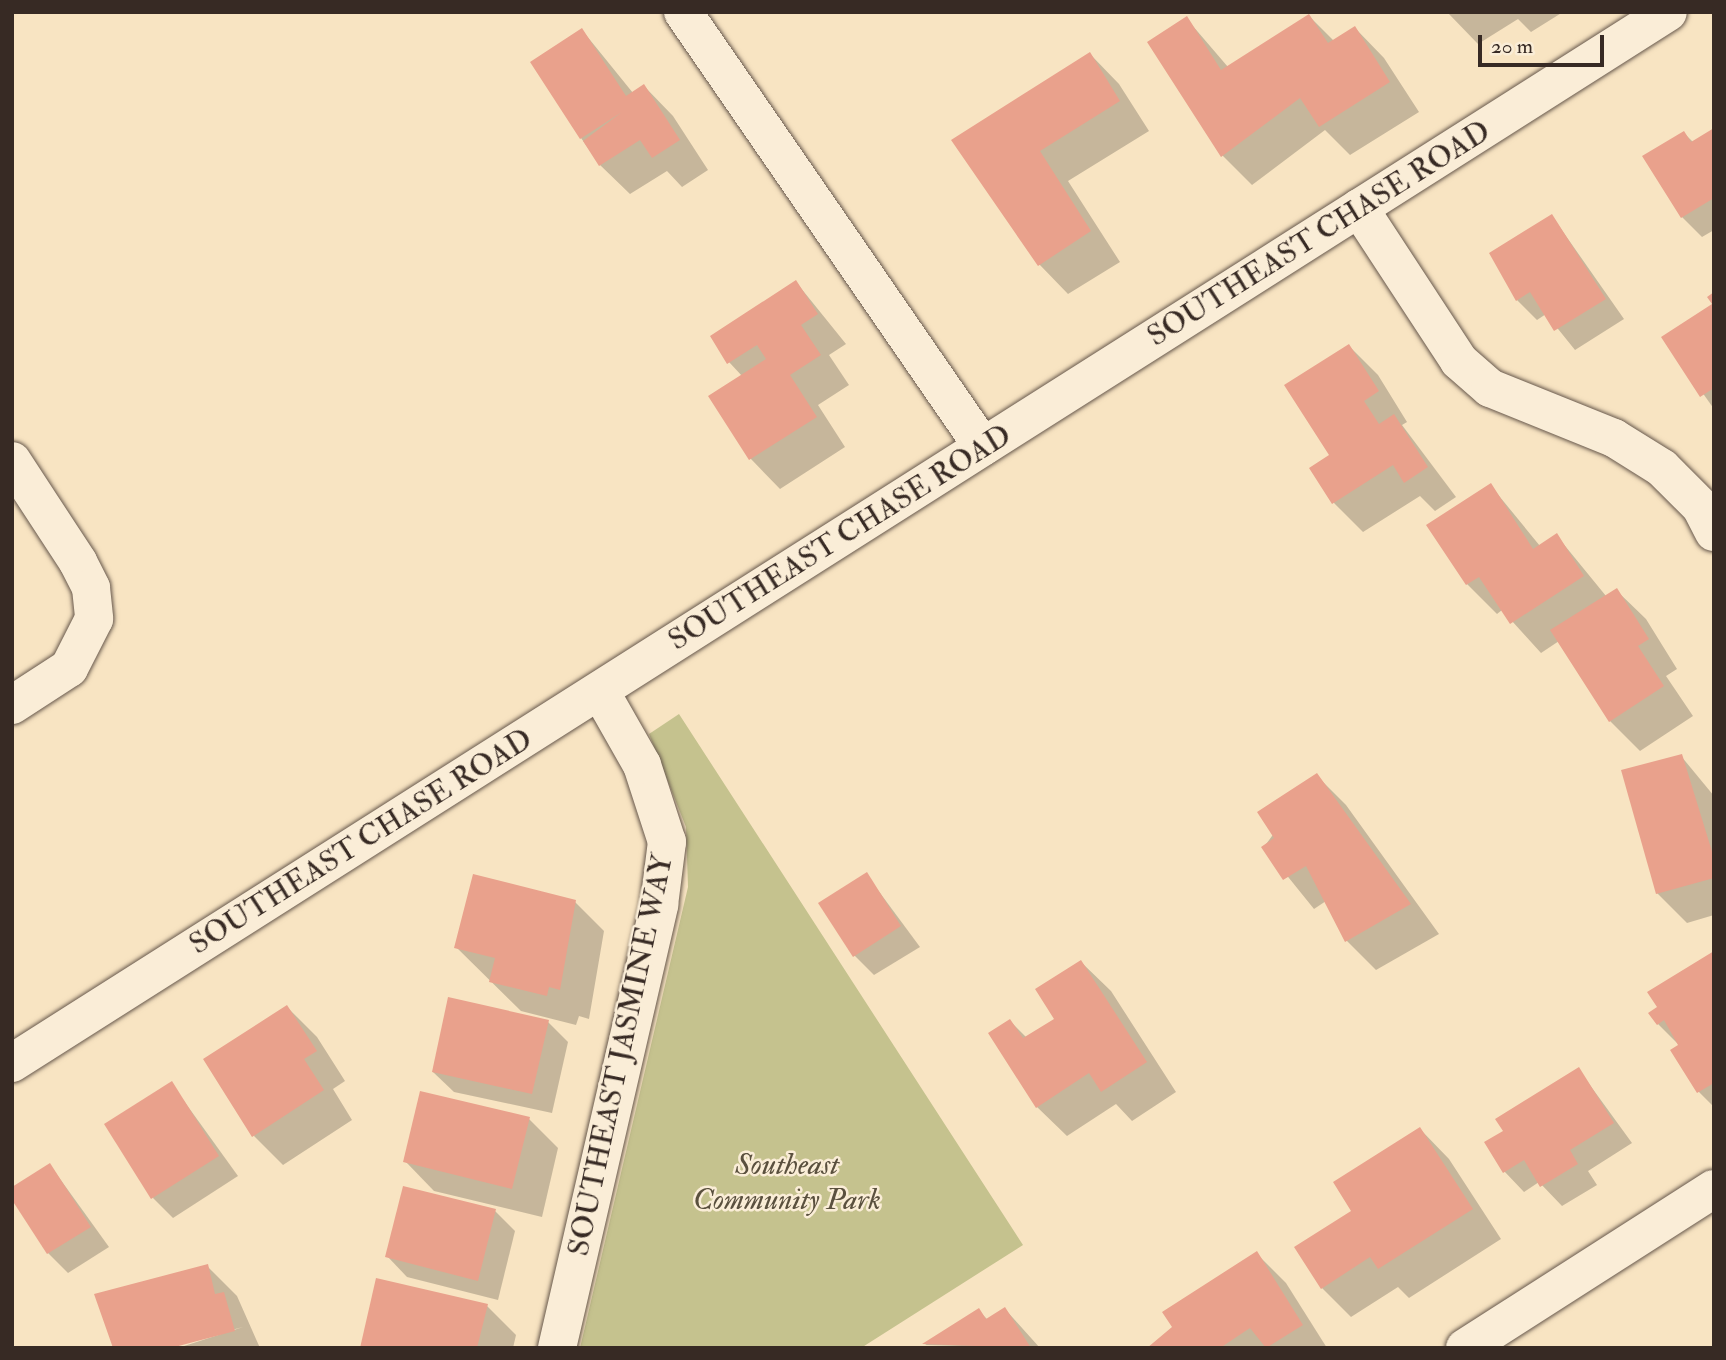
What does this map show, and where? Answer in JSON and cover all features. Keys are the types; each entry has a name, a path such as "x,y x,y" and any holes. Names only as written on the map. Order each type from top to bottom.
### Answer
{"street":[{"path":"683,12 983,447"},
{"name":"SOUTHEAST CHASE ROAD","path":"12,1063 1668,12"},
{"path":"1359,208 1459,361 1490,388 1614,438 1662,468 1701,507 1714,533"},
{"path":"12,461 78,562 91,589 94,619 69,668 12,705"},
{"name":"SOUTHEAST JASMINE WAY","path":"557,1348 659,905 667,842 642,765 600,691"},
{"path":"1465,1348 1714,1189"}],"green space":[{"name":"Southeast Community Park","path":"679,714 1023,1245 861,1348 580,1348 688,887 686,827 649,734"}],"building":[{"path":"1309,14 1328,43 1355,26 1390,82 1319,127 1300,98 1221,157 1147,42 1187,16 1221,70"},
{"path":"582,28 626,96 644,84 680,140 652,158 640,140 599,166 583,141 622,112 580,139 530,62"},
{"path":"1090,52 1120,101 1040,151 1091,231 1038,266 951,140"},
{"path":"1714,128 1714,198 1681,218 1642,156 1684,131 1691,142"},
{"path":"1552,214 1606,299 1554,331 1530,292 1516,301 1489,253"},
{"path":"796,280 818,314 801,325 821,355 790,375 817,417 749,460 708,396 766,359 757,345 727,364 710,336"},
{"path":"1714,292 1714,388 1700,397 1661,337 1712,304 1707,297"},
{"path":"1349,344 1379,391 1364,401 1379,424 1394,414 1428,467 1404,483 1393,465 1332,504 1309,468 1329,455 1284,385"},
{"path":"1491,483 1533,549 1557,533 1584,576 1510,624 1479,577 1466,585 1426,525"},
{"path":"1617,588 1649,639 1638,646 1664,686 1609,722 1550,630"},
{"path":"1682,754 1714,858 1714,878 1656,894 1621,770"},
{"path":"1317,773 1411,904 1345,942 1306,866 1283,880 1261,847 1274,838 1257,812"},
{"path":"867,872 901,926 853,957 818,903"},
{"path":"473,874 576,900 560,990 549,987 547,996 489,982 495,958 454,948"},
{"path":"1714,951 1714,1083 1697,1093 1670,1050 1678,1045 1664,1020 1657,1025 1648,1013 1657,1007 1647,992"},
{"path":"1081,960 1147,1062 1101,1092 1089,1073 1036,1108 988,1033 1010,1019 1023,1038 1054,1019 1035,989"},
{"path":"448,997 549,1020 532,1094 432,1072"},
{"path":"287,1005 317,1051 304,1059 324,1090 252,1137 203,1059"},
{"path":"1579,1067 1614,1123 1570,1150 1578,1164 1540,1187 1524,1160 1503,1173 1484,1142 1503,1131 1495,1119"},
{"path":"172,1081 219,1156 151,1199 104,1124"},
{"path":"420,1091 530,1117 512,1189 403,1162"},
{"path":"1420,1127 1473,1209 1378,1269 1370,1257 1321,1289 1294,1247 1351,1211 1333,1182"},
{"path":"50,1163 91,1227 47,1254 12,1200 12,1187"},
{"path":"403,1186 496,1209 478,1281 385,1257"},
{"path":"1257,1251 1303,1325 1266,1348 1250,1328 1220,1348 1147,1348 1172,1327 1162,1312"},
{"path":"208,1264 215,1294 224,1292 235,1331 171,1348 113,1348 94,1294"},
{"path":"376,1278 488,1304 477,1348 360,1348"},
{"path":"1005,1307 1031,1348 922,1344 979,1308 986,1319"}]}
